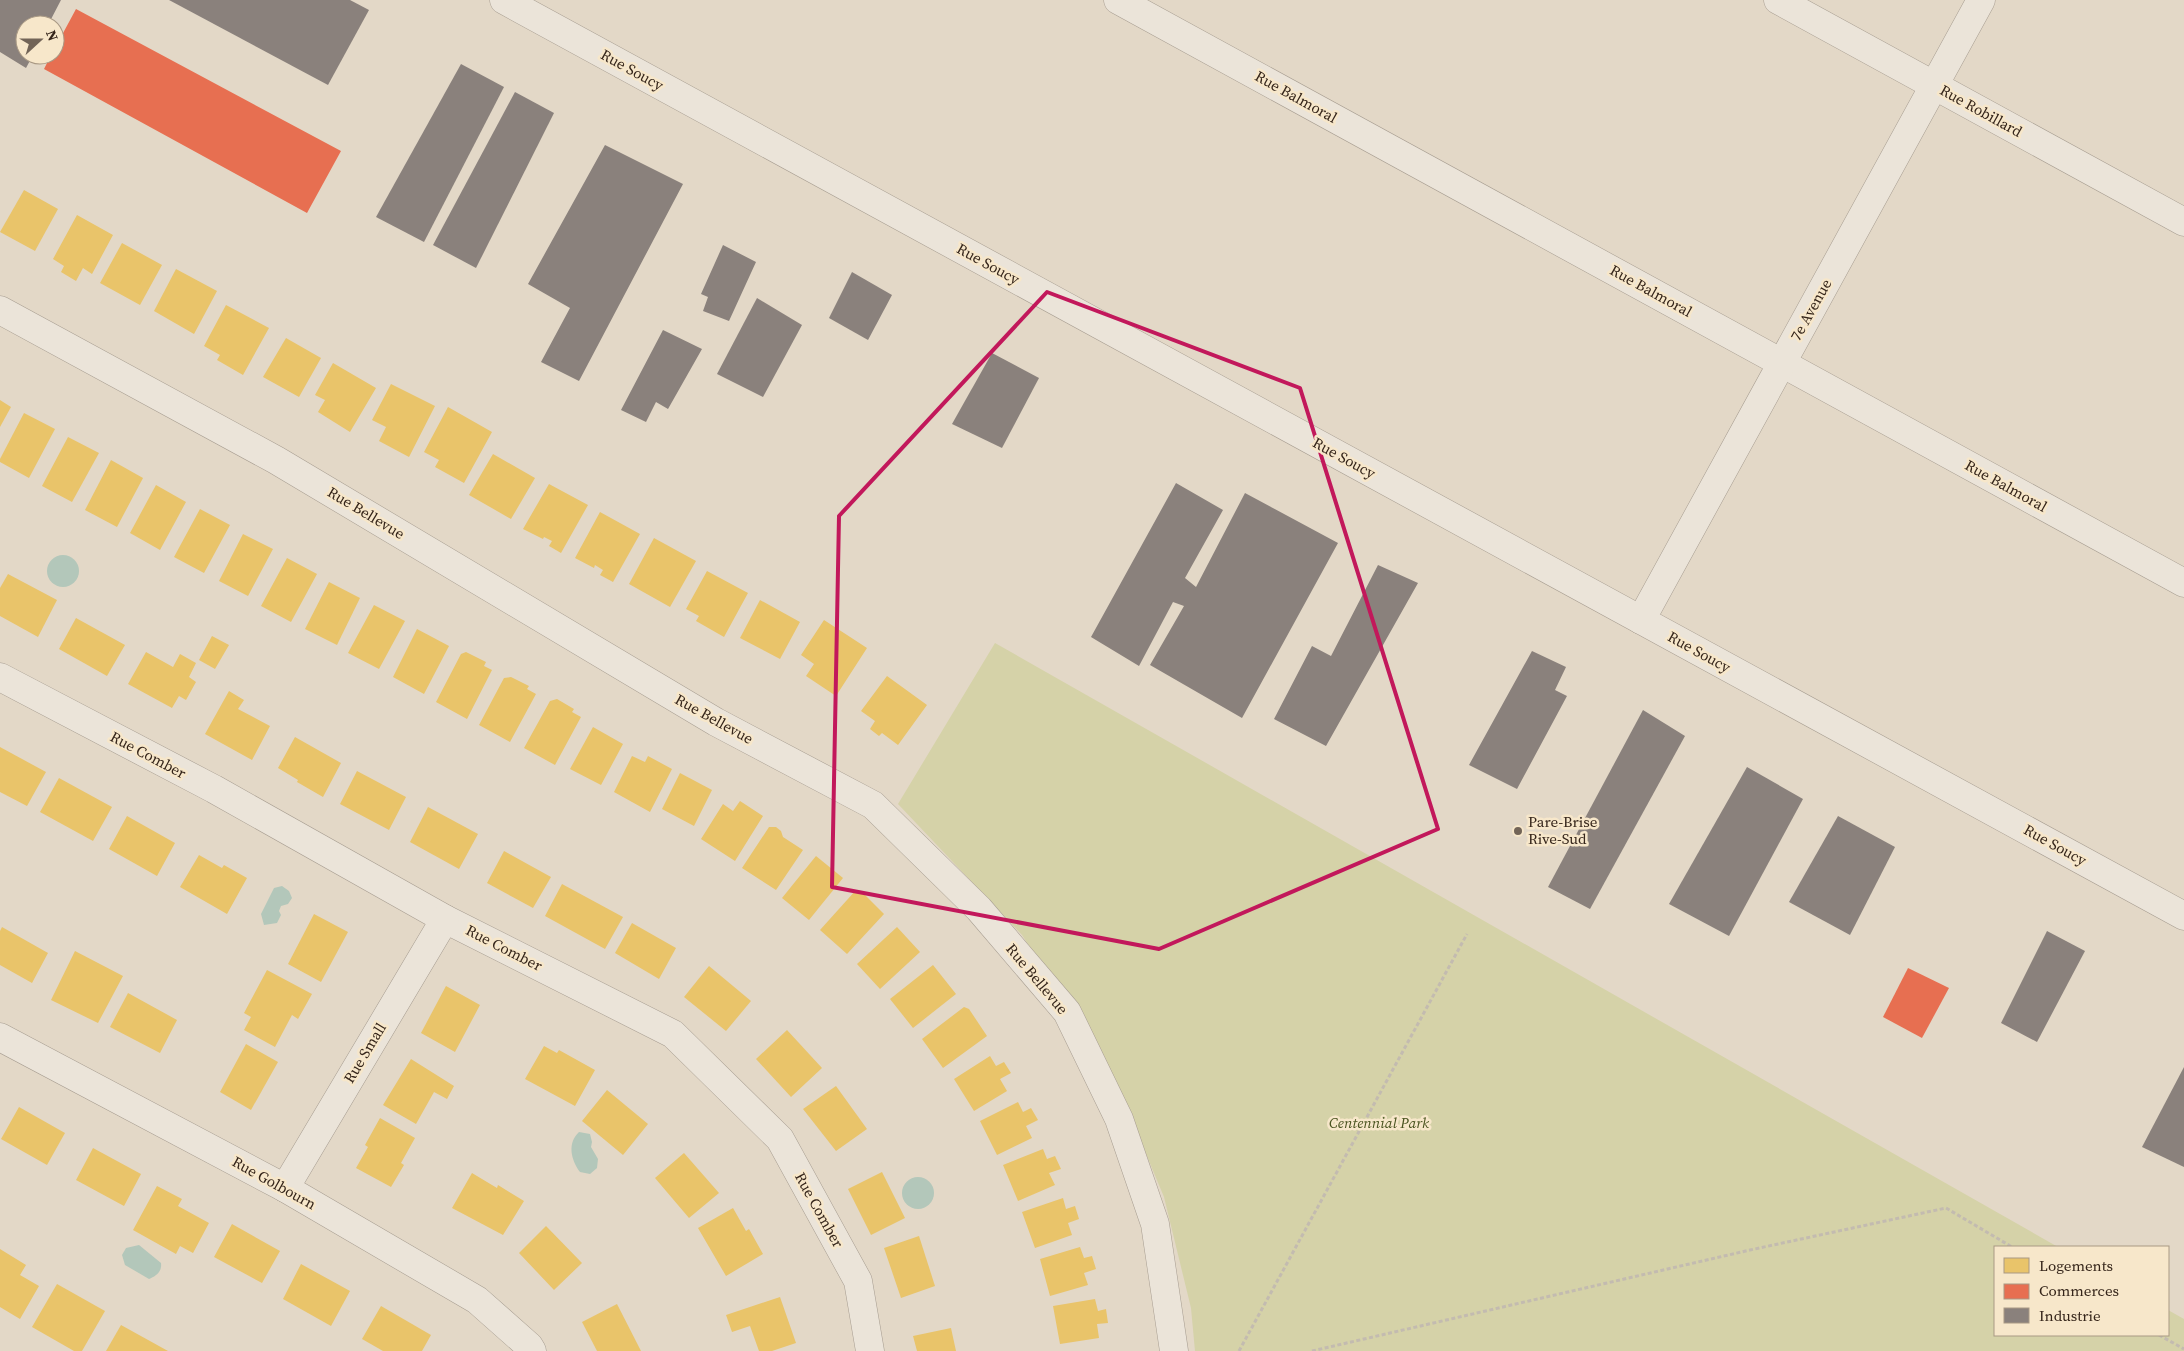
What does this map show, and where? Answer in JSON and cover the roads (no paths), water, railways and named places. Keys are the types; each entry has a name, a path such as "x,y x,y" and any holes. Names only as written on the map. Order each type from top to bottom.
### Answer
{"street":[{"name":"Rue Soucy","path":"504,0 2184,916"},
{"name":"Rue Balmoral","path":"1118,0 2184,583"},
{"name":"Rue Robillard","path":"1778,0 2184,222"},
{"name":"7e Avenue","path":"1641,620 1981,0"},
{"name":"Rue Bellevue","path":"0,310 276,460 716,722 873,805 979,909 1067,1012 1119,1119 1155,1224 1174,1351"},
{"name":"Rue Comber","path":"0,677 214,789 446,919 673,1034 780,1139 858,1281 870,1351"},
{"name":"Rue Small","path":"285,1188 446,919"},
{"name":"Rue Golbourn","path":"0,1037 285,1188 477,1300 529,1346 532,1351"}],"place":[{"name":"Pare-Brise Rive-Sud","path":"1518,831"}],"park label":[{"name":"Centennial Park","path":"1379,1123"}]}
